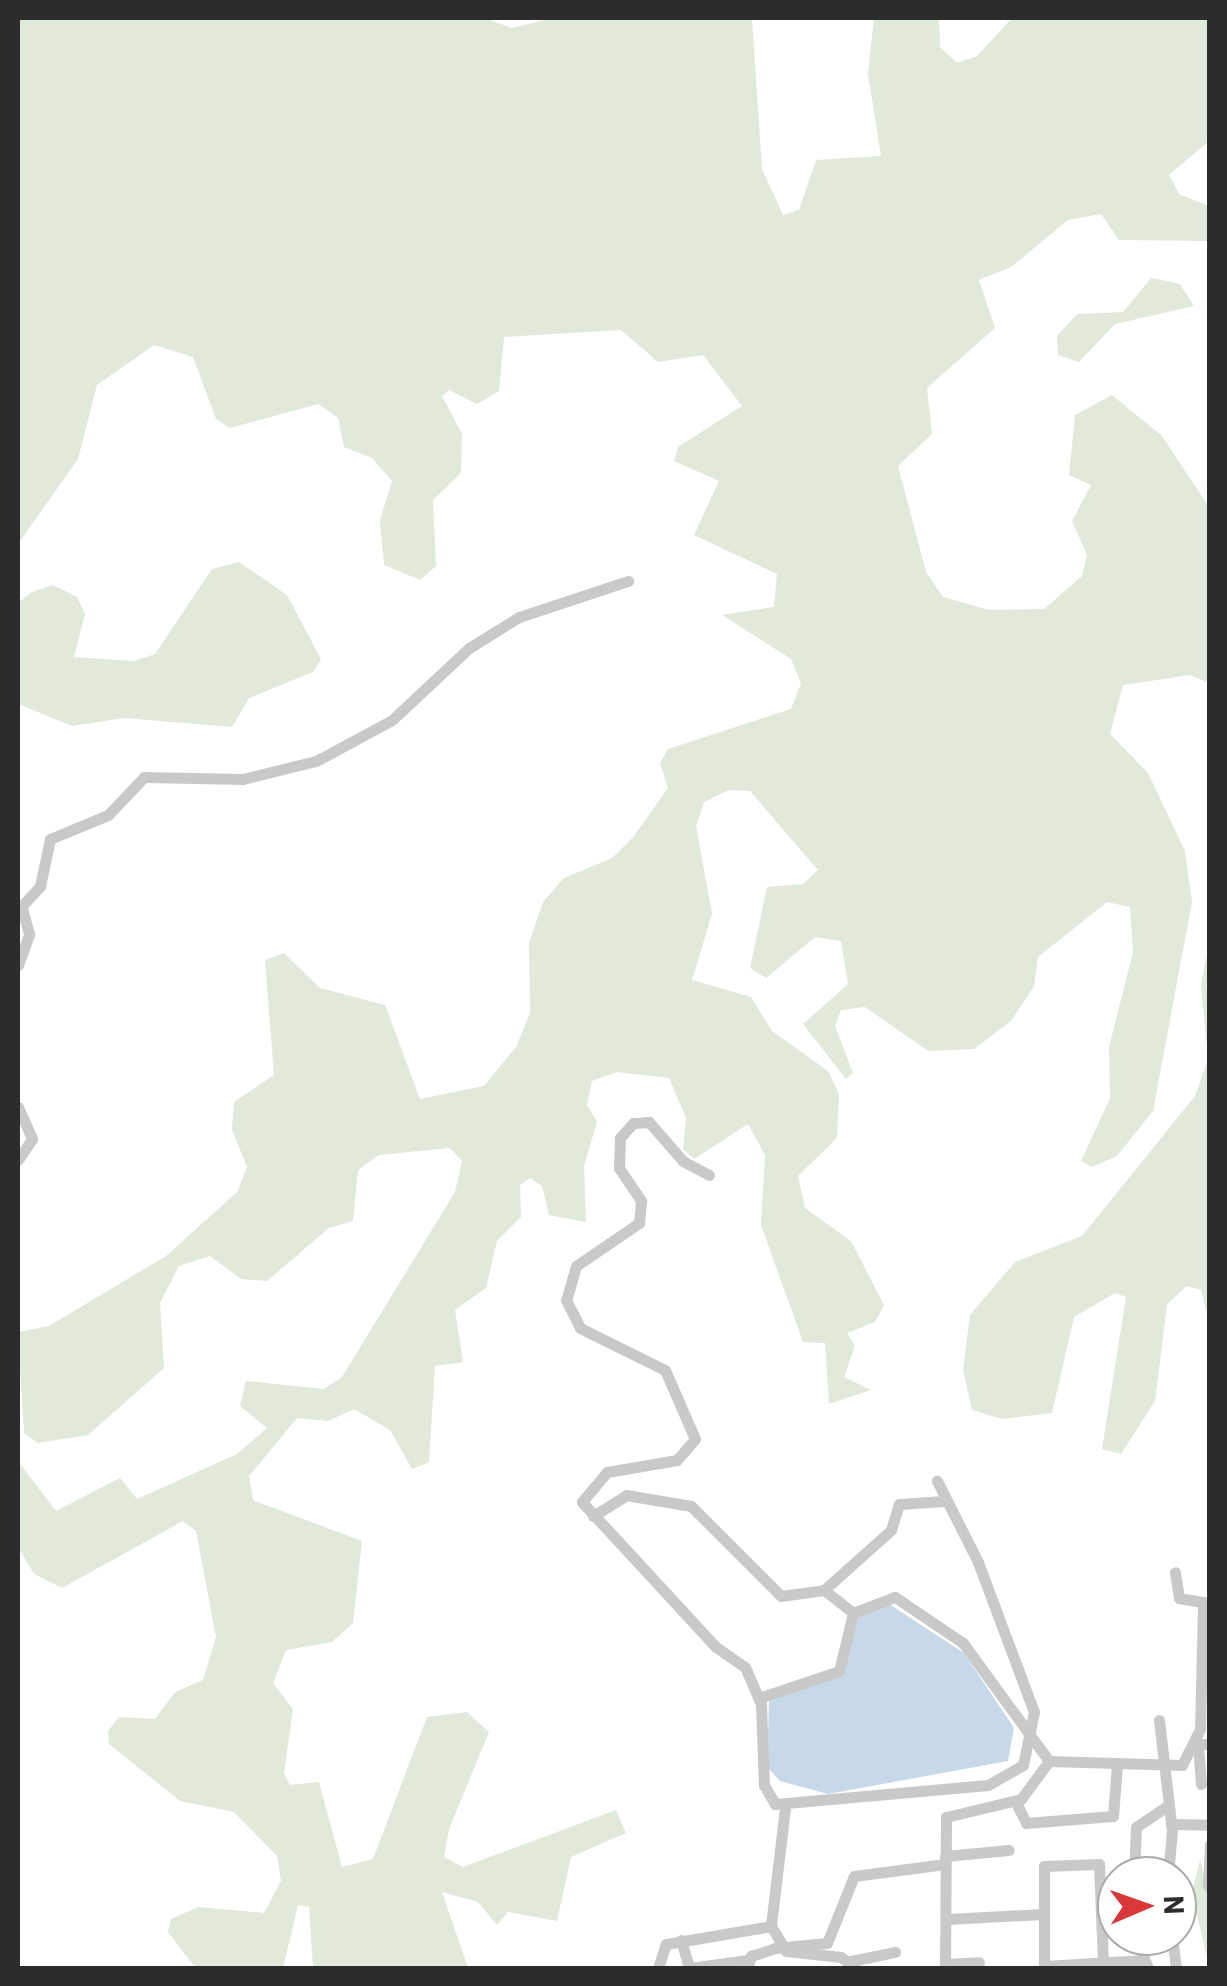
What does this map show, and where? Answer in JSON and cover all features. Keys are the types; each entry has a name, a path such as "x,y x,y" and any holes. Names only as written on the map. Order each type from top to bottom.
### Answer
{"street":[{"path":"18,965 29,934 20,908 40,886 50,839 108,815 144,777 243,779 316,762 392,720 469,648 520,617 628,581"},
{"path":"18,1108 32,1138 18,1160"},
{"path":"709,1175 683,1161 657,1126 626,1128 617,1158 641,1201 640,1223 583,1259 567,1282 580,1328 655,1360 696,1431 677,1460 608,1472 582,1496 593,1516 716,1647 746,1666 759,1698 764,1786 785,1808"},
{"path":"785,1808 1000,1783 1018,1774 1032,1738 1018,1664 936,1482"},
{"path":"593,1516 626,1495 692,1506 768,1590 824,1590 853,1612"},
{"path":"824,1590 892,1530 898,1504 944,1501"},
{"path":"1174,1572 1179,1598 1203,1602 1201,1784"},
{"path":"853,1612 896,1597 947,1628 1050,1761 1182,1765 1204,1744"},
{"path":"759,1698 839,1671 853,1612"},
{"path":"1159,1720 1160,1762 1171,1824 1169,1856"},
{"path":"979,1961 945,1966 946,1817 1015,1801 1050,1761"},
{"path":"1015,1801 1026,1824 1113,1816 1117,1765"},
{"path":"1135,1856 1136,1828 1166,1807"},
{"path":"785,1808 767,1900 772,1926 782,1946 853,1965 894,1952"},
{"path":"1171,1824 1210,1825"},
{"path":"1208,1886 1210,1844"},
{"path":"850,1880 1009,1850"},
{"path":"681,1940 689,1968 747,1964 782,1946 827,1942 850,1880 842,1864"},
{"path":"1024,1873 1100,1864 1103,1963"},
{"path":"1040,1873 1044,1967 1146,1964"},
{"path":"948,1919 1042,1914"},
{"path":"658,1968 658,1951 681,1940 772,1926"}],"green space":[{"path":"18,18 485,18 512,28 552,18 752,18 762,169 783,215 799,210 816,160 881,156 868,74 874,18 939,18 940,47 957,63 977,56 1012,18 1209,20 1209,141 1169,175 1179,194 1209,206 1209,241 1119,240 1101,214 1068,220 1011,267 979,280 995,328 927,388 932,434 898,466 926,572 943,597 989,610 1044,609 1082,576 1087,555 1072,521 1091,485 1069,475 1075,415 1112,395 1162,436 1209,507 1209,683 1190,675 1123,685 1110,734 1148,773 1185,851 1192,902 1153,1111 1117,1156 1092,1167 1081,1161 1110,1098 1109,1047 1133,952 1130,907 1107,902 1038,957 1034,986 1011,1021 974,1049 928,1051 865,1007 841,1010 835,1026 853,1073 846,1079 803,1024 848,984 841,941 815,937 766,978 750,968 767,887 803,884 818,870 750,791 729,790 704,802 696,826 712,914 692,980 751,997 772,1031 828,1071 839,1094 837,1138 798,1176 805,1208 851,1241 884,1305 875,1322 847,1333 855,1346 844,1377 871,1390 829,1404 825,1343 803,1342 761,1225 765,1155 748,1124 694,1159 683,1149 686,1118 669,1078 617,1072 592,1081 587,1105 597,1122 584,1166 586,1222 549,1215 542,1186 530,1178 520,1185 521,1217 497,1241 486,1288 455,1310 463,1362 435,1366 429,1462 412,1469 390,1430 354,1409 328,1421 297,1418 249,1476 253,1500 362,1541 353,1623 332,1642 286,1650 273,1683 293,1709 284,1773 290,1785 319,1782 342,1867 373,1859 427,1717 467,1712 489,1732 449,1829 444,1857 463,1867 616,1810 626,1833 571,1857 557,1921 508,1912 497,1925 478,1902 442,1892 468,1968 313,1968 309,1907 298,1905 283,1968 194,1966 168,1932 171,1919 198,1907 264,1913 281,1881 277,1856 234,1812 180,1801 109,1744 108,1731 119,1717 155,1719 175,1692 203,1680 216,1637 196,1531 183,1521 62,1588 34,1574 18,1547 18,1461 56,1511 120,1478 137,1499 237,1454 267,1428 240,1406 246,1381 324,1389 342,1377 455,1192 462,1161 450,1148 379,1155 358,1170 353,1221 329,1228 267,1281 241,1279 210,1256 179,1266 160,1303 164,1368 88,1435 38,1443 24,1433 18,1332 49,1326 166,1256 237,1192 247,1167 232,1130 234,1102 274,1075 265,960 284,953 320,988 385,1005 420,1099 484,1086 516,1047 530,1013 529,943 543,902 564,878 612,858 634,836 668,788 660,763 668,749 791,709 801,683 791,659 722,615 774,607 777,574 694,535 719,481 674,461 678,447 742,406 703,355 658,362 621,330 504,337 499,391 477,404 449,390 442,396 462,434 461,473 433,500 436,566 420,580 384,565 380,520 392,481 372,458 344,447 338,418 318,404 230,428 216,419 193,357 154,345 97,385 78,459 18,544"},
{"path":"1151,278 1180,284 1194,306 1115,324 1079,362 1058,355 1057,336 1077,314 1123,312"},
{"path":"239,562 287,595 321,659 313,672 249,698 232,727 124,718 72,726 18,704 18,603 32,592 53,585 77,597 85,614 74,657 134,661 155,654 212,569"},
{"path":"1209,944 1209,1320 1201,1290 1187,1286 1167,1304 1155,1401 1121,1454 1102,1449 1126,1297 1115,1293 1074,1317 1052,1413 1002,1419 972,1410 963,1370 970,1315 1015,1262 1082,1236 1195,1096 1208,1060 1201,985"},
{"path":"1200,1860 1210,1898 1209,1967 1197,1915"}],"water":[{"path":"889,1604 964,1653 1014,1728 1008,1761 828,1794 780,1781 767,1767 769,1701 842,1674 859,1616"}]}
